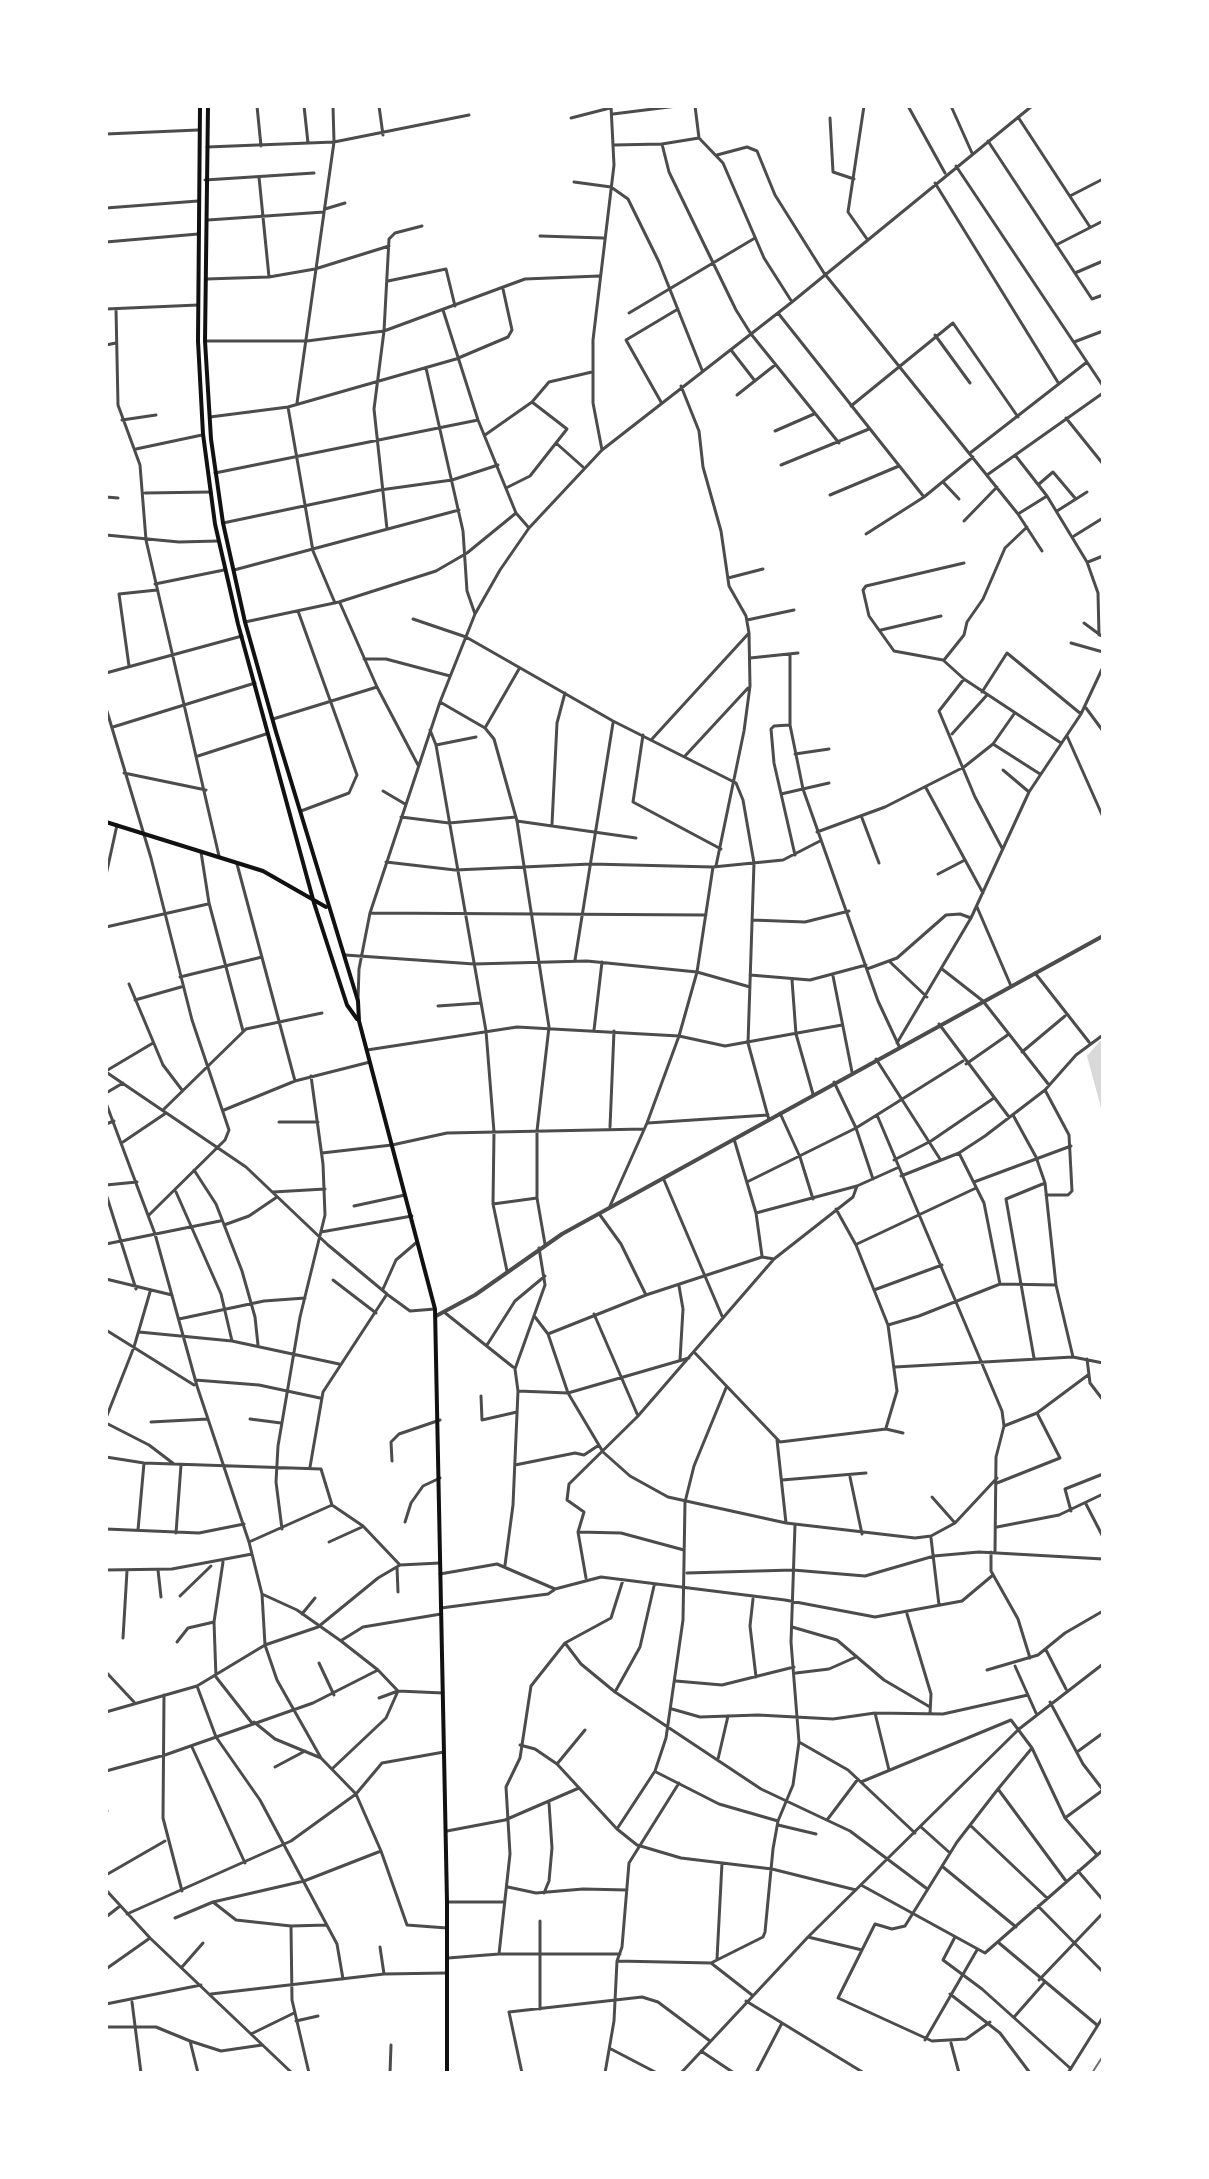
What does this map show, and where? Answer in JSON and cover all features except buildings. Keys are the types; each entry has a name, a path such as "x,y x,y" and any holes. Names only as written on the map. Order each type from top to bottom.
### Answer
{"main road":[{"path":"200,106 198,305 203,434 218,541 314,903 347,1005 359,1021"},
{"path":"208,106 205,341 215,473 232,571 328,908 358,1001 359,1021 407,1194 436,1316 446,1831 447,2073"},
{"path":"106,822 276,877 314,903 328,908"}],"street":[{"path":"257,106 261,146"},
{"path":"304,106 308,143"},
{"path":"297,403 334,142 333,106"},
{"path":"379,106 383,135"},
{"path":"613,114 677,106"},
{"path":"695,106 699,138 717,155 755,238 792,302"},
{"path":"864,106 848,212 867,239"},
{"path":"908,106 946,174"},
{"path":"951,106 972,153"},
{"path":"1022,106 1026,111"},
{"path":"358,1001 370,913 440,702 475,614 529,528 602,450 792,302 1032,106"},
{"path":"571,118 611,107 613,114 611,187 599,276 592,372 602,450"},
{"path":"207,147 334,142 383,135 469,115"},
{"path":"1018,117 1090,227"},
{"path":"830,118 833,172 854,179"},
{"path":"106,134 200,130"},
{"path":"614,145 662,144 699,138"},
{"path":"988,141 1092,299 1103,295"},
{"path":"662,144 669,172 712,266 751,334 839,443"},
{"path":"717,155 747,147 757,151 775,195 824,273 972,455 1018,514 1042,551"},
{"path":"956,166 1103,386"},
{"path":"205,180 314,173"},
{"path":"259,177 269,277"},
{"path":"1070,196 1103,179"},
{"path":"574,182 611,187 628,199 703,371"},
{"path":"935,183 1059,384"},
{"path":"106,208 198,201"},
{"path":"206,220 264,218 324,211 345,203"},
{"path":"1056,245 1103,221"},
{"path":"387,529 374,441 376,380 384,331 389,246 391,236 422,226"},
{"path":"106,242 198,234"},
{"path":"540,236 603,238"},
{"path":"629,313 755,238"},
{"path":"206,279 269,277 315,269 389,246"},
{"path":"1075,273 1103,261"},
{"path":"388,281 446,269 455,306"},
{"path":"205,341 307,341 384,331 531,277 599,276"},
{"path":"210,417 288,407 456,359 511,334 503,289"},
{"path":"106,309 198,305"},
{"path":"116,309 116,383 122,420 136,449 145,493 146,540 155,584 220,859"},
{"path":"661,402 626,340 678,309"},
{"path":"443,310 456,359 478,420 516,513 529,528"},
{"path":"778,313 924,497"},
{"path":"851,406 948,324 956,324 1018,417"},
{"path":"1074,342 1103,331"},
{"path":"935,335 970,383"},
{"path":"106,345 116,343"},
{"path":"731,350 755,381"},
{"path":"866,534 924,497 1087,361"},
{"path":"737,395 775,365"},
{"path":"426,368 459,510 467,553 467,591 475,614"},
{"path":"485,435 532,402 549,382 592,372"},
{"path":"609,1209 647,1123 679,1036 697,972 714,866 721,849 736,783 750,686 747,620 728,578 721,531 703,467 699,431 681,386"},
{"path":"987,475 1103,393"},
{"path":"507,487 530,476 567,429 532,402"},
{"path":"288,407 313,551 377,687 418,765"},
{"path":"775,431 814,414"},
{"path":"122,420 156,415"},
{"path":"1066,418 1103,464"},
{"path":"215,473 478,420"},
{"path":"781,465 869,429"},
{"path":"136,449 203,434"},
{"path":"556,443 585,468"},
{"path":"1015,455 1074,536 1087,562 1098,593 1101,636"},
{"path":"223,523 380,490 452,480 498,465"},
{"path":"830,495 899,466"},
{"path":"1039,484 1053,472 1075,498"},
{"path":"943,482 959,499"},
{"path":"964,521 997,487"},
{"path":"145,493 211,492"},
{"path":"1057,511 1087,492"},
{"path":"1018,514 1047,496"},
{"path":"106,497 118,498"},
{"path":"232,571 459,510"},
{"path":"245,622 337,603 436,571 467,553 516,513"},
{"path":"1074,536 1103,518"},
{"path":"943,660 965,633 967,622 983,599 1005,548 1027,527"},
{"path":"106,535 146,540 218,541"},
{"path":"1087,562 1103,556"},
{"path":"964,563 864,588 869,616 894,651 943,660 964,679 1061,743"},
{"path":"728,578 763,569"},
{"path":"155,584 224,570"},
{"path":"129,666 119,594 157,590"},
{"path":"747,620 794,610"},
{"path":"298,611 356,771 355,787 349,793 301,811"},
{"path":"881,630 941,616"},
{"path":"413,619 466,637 613,721 736,783 743,800 754,863 748,1043 768,1118"},
{"path":"1084,623 1101,636"},
{"path":"652,739 749,633"},
{"path":"106,673 242,636"},
{"path":"1071,643 1103,652"},
{"path":"750,658 798,653"},
{"path":"951,735 984,693 1007,653 1081,714"},
{"path":"790,655 790,725 803,789 898,1044"},
{"path":"364,659 386,659 450,676"},
{"path":"898,1044 928,997 977,907 1029,792 1081,714 1103,667"},
{"path":"485,728 520,668"},
{"path":"964,679 939,711 1002,848"},
{"path":"112,728 255,683"},
{"path":"685,756 750,686"},
{"path":"273,719 377,687"},
{"path":"552,824 557,723 566,692"},
{"path":"440,702 485,728 498,746 516,819 549,1027 537,1131 537,1198 545,1244"},
{"path":"1085,707 1103,731"},
{"path":"106,708 165,914 182,986 206,1067 224,1110 229,1134 149,1215"},
{"path":"817,832 862,817 964,767 993,744 1014,714"},
{"path":"575,960 613,721"},
{"path":"790,725 771,729 795,855"},
{"path":"430,730 436,745 455,870 486,1031 494,1132 493,1204 507,1272"},
{"path":"198,756 269,733"},
{"path":"643,735 633,802 721,849"},
{"path":"1066,735 1103,817"},
{"path":"436,745 476,737"},
{"path":"993,744 1040,774"},
{"path":"795,754 829,749"},
{"path":"1003,770 1029,792"},
{"path":"124,773 206,790"},
{"path":"781,794 829,783"},
{"path":"925,787 983,893"},
{"path":"383,791 405,804"},
{"path":"401,817 449,823 516,819 636,838"},
{"path":"862,817 879,863"},
{"path":"106,875 117,825"},
{"path":"386,862 455,870 591,864 714,866 754,863 795,855 820,841"},
{"path":"201,852 209,903 243,1032"},
{"path":"938,874 965,860"},
{"path":"236,864 295,1081"},
{"path":"106,927 209,903"},
{"path":"977,907 1011,986"},
{"path":"752,920 805,922 849,911"},
{"path":"370,913 706,915"},
{"path":"750,975 792,980 833,976 889,961 946,915 960,914 971,918"},
{"path":"436,1316 507,1272 545,1244 664,1180 898,1044 1103,936"},
{"path":"345,955 474,964 575,960 602,962 697,972 750,987"},
{"path":"180,977 262,957"},
{"path":"889,961 928,997"},
{"path":"594,1030 602,962"},
{"path":"942,969 983,1001 1049,1085"},
{"path":"1035,973 1090,1044"},
{"path":"833,976 852,1072"},
{"path":"792,980 796,1034 813,1094"},
{"path":"129,984 163,1065 182,1090"},
{"path":"135,1000 182,986"},
{"path":"438,1006 481,1003"},
{"path":"123,1142 165,1112 182,1090 243,1032 256,1024 322,1013"},
{"path":"1022,1052 1067,1014"},
{"path":"939,1024 965,1062 1012,1117 1036,1157 1045,1183 1056,1285 1073,1357"},
{"path":"367,1050 486,1031 549,1027 679,1036 720,1046 842,1025"},
{"path":"610,1129 614,1031"},
{"path":"747,1182 856,1128 1009,1034"},
{"path":"901,1176 959,1153 1012,1117 1103,1035"},
{"path":"153,1043 106,1070 246,1167 387,1294 410,1311 435,1309"},
{"path":"876,1059 940,1159"},
{"path":"224,1110 295,1081 370,1062"},
{"path":"282,1529 276,1467 281,1423 320,1235 325,1189 311,1076"},
{"path":"834,1082 856,1128 873,1179"},
{"path":"106,1093 123,1083"},
{"path":"1045,1090 1069,1135 1072,1194 1046,1195"},
{"path":"894,1160 931,1141 994,1098"},
{"path":"106,1103 149,1215 195,1380 253,1554 262,1594 265,1645 292,1710 321,1758"},
{"path":"780,1113 800,1157 813,1199"},
{"path":"877,1115 897,1168 983,1361 1004,1426 997,1453 997,1527 993,1575 1018,1619 1030,1658"},
{"path":"647,1123 768,1118"},
{"path":"106,1124 114,1121"},
{"path":"279,1122 318,1122"},
{"path":"322,1153 392,1145 434,1135 644,1129"},
{"path":"734,1139 756,1213 762,1257"},
{"path":"974,1182 1071,1146"},
{"path":"959,1153 984,1203 1000,1284"},
{"path":"756,1213 857,1186 897,1168"},
{"path":"194,1170 214,1198 251,1304 258,1345"},
{"path":"664,1180 722,1316"},
{"path":"106,1185 137,1182"},
{"path":"1034,1358 1006,1199 1045,1183"},
{"path":"586,1578 578,1532 584,1512 569,1502 568,1487 638,1416 774,1259 853,1197 857,1186"},
{"path":"856,1245 976,1188"},
{"path":"272,1192 325,1189"},
{"path":"175,1190 226,1307 232,1341"},
{"path":"106,1194 136,1289"},
{"path":"354,1206 407,1194"},
{"path":"106,1244 249,1216 277,1197"},
{"path":"493,1204 537,1198"},
{"path":"836,1209 856,1245 888,1325 897,1391 886,1429"},
{"path":"320,1235 412,1215"},
{"path":"600,1215 621,1244 646,1295"},
{"path":"383,1289 401,1253 419,1241"},
{"path":"505,1565 515,1465 518,1391 515,1369 535,1317 545,1276 539,1248"},
{"path":"548,1334 646,1295 762,1257 774,1259"},
{"path":"874,1290 942,1265"},
{"path":"487,1345 515,1301 545,1276"},
{"path":"106,1279 136,1289 172,1295"},
{"path":"333,1280 376,1313"},
{"path":"888,1325 1000,1284 1056,1285"},
{"path":"679,1286 683,1309 680,1360"},
{"path":"150,1292 134,1347 106,1420 149,1445 174,1465"},
{"path":"310,1467 320,1398 339,1364 387,1294"},
{"path":"179,1319 226,1307 305,1298"},
{"path":"444,1312 515,1369"},
{"path":"594,1314 638,1416"},
{"path":"535,1317 548,1334 568,1393 603,1452 647,1486 685,1502 786,1523 862,1534 931,1536 955,1523 997,1481 1060,1458 1037,1413"},
{"path":"106,1330 197,1386"},
{"path":"139,1332 258,1345 339,1364"},
{"path":"694,1352 777,1440 787,1443 886,1429 903,1433"},
{"path":"895,1367 1073,1357 1103,1363"},
{"path":"518,1391 568,1393 689,1358"},
{"path":"1087,1359 1088,1375 1102,1401"},
{"path":"1004,1426 1037,1413 1088,1375"},
{"path":"195,1380 287,1389 320,1398"},
{"path":"617,1829 655,1771 668,1728 685,1589 685,1502 697,1458 726,1388"},
{"path":"481,1396 482,1420 517,1412"},
{"path":"151,1422 208,1419"},
{"path":"250,1419 281,1423"},
{"path":"392,1461 391,1442 399,1434 440,1420"},
{"path":"777,1440 786,1523"},
{"path":"515,1465 575,1453 584,1455 599,1445"},
{"path":"106,1457 174,1465 310,1467 323,1471 332,1505 363,1526 399,1566 398,1592"},
{"path":"138,1530 144,1463"},
{"path":"176,1533 181,1465"},
{"path":"782,1480 850,1477 866,1473"},
{"path":"1071,1511 1065,1489 1103,1474"},
{"path":"850,1477 862,1534"},
{"path":"405,1522 411,1503 423,1486 440,1478"},
{"path":"997,1527 1071,1511 1103,1494"},
{"path":"932,1497 955,1523"},
{"path":"1086,1504 1103,1537"},
{"path":"249,1542 332,1505"},
{"path":"1096,1522 1103,1518"},
{"path":"106,1529 176,1533 215,1531 244,1524"},
{"path":"617,1961 711,1963 763,1937 778,1823 788,1801 799,1742 791,1602 795,1524"},
{"path":"329,1542 363,1526"},
{"path":"578,1532 621,1533 685,1550"},
{"path":"931,1536 939,1605"},
{"path":"685,1573 793,1570 865,1576 934,1556 993,1552 1103,1559"},
{"path":"106,1570 158,1570 213,1564 253,1554"},
{"path":"223,1562 214,1622 216,1677 253,1722 275,1739 321,1758 356,1794 381,1851 407,1925 447,1928"},
{"path":"106,1712 197,1686 265,1645 318,1627 399,1566 440,1563"},
{"path":"180,1596 213,1564"},
{"path":"440,1574 505,1565 555,1589"},
{"path":"158,1570 161,1597"},
{"path":"123,1638 127,1571"},
{"path":"341,1641 363,1627 548,1594 586,1578 791,1602 870,1616 907,1613 962,1601 993,1575"},
{"path":"499,1954 510,1854 505,1820 506,1787 519,1761 531,1686 565,1643 611,1618 623,1580"},
{"path":"615,1692 640,1647 654,1586"},
{"path":"262,1594 302,1614 341,1641 378,1670 398,1691"},
{"path":"302,1614 315,1598"},
{"path":"753,1599 750,1626 756,1677"},
{"path":"987,1670 1014,1664 1046,1650 1065,1633 1103,1611"},
{"path":"907,1613 931,1694 930,1714"},
{"path":"177,1642 188,1628 214,1622"},
{"path":"792,1627 835,1639 884,1680 930,1707"},
{"path":"565,1643 590,1673 668,1728 761,1789 856,1835 928,1889"},
{"path":"1046,1650 1067,1690"},
{"path":"796,1673 829,1669 857,1657"},
{"path":"319,1663 334,1695"},
{"path":"1014,1664 1036,1713"},
{"path":"681,2073 808,1937 1019,1729 1050,1702 1103,1665"},
{"path":"676,1681 722,1685 794,1667"},
{"path":"106,1771 192,1747 253,1722 334,1695 378,1670"},
{"path":"106,1672 134,1702"},
{"path":"197,1686 216,1737 260,1800 337,1944 343,1979"},
{"path":"379,1698 398,1691 443,1693"},
{"path":"333,1768 386,1718 398,1691"},
{"path":"164,1695 163,1818 166,1840 182,1891"},
{"path":"672,1709 700,1717 800,1719 875,1713 930,1714 1008,1702 1028,1695"},
{"path":"1050,1702 1077,1752 1103,1790 1065,1818"},
{"path":"875,1713 889,1770"},
{"path":"717,1760 728,1716"},
{"path":"827,1820 859,1780 1009,1720 1032,1748 1065,1818 1097,1855"},
{"path":"557,1764 585,1730"},
{"path":"1077,1752 1103,1733"},
{"path":"799,1742 859,1780 915,1833"},
{"path":"520,1745 535,1749 557,1764 617,1829 637,1845 681,1858 772,1869 856,1890"},
{"path":"192,1747 245,1863"},
{"path":"990,2022 972,2037 951,2043 925,2040 838,1998 875,1924 901,1928 970,1825 1032,1748"},
{"path":"275,1767 305,1751"},
{"path":"127,1914 283,1845 356,1794 382,1763 444,1752"},
{"path":"655,1771 727,1808 816,1834"},
{"path":"605,2073 629,1863 637,1845 679,1783"},
{"path":"446,1831 505,1820 579,1788"},
{"path":"998,1789 1066,1881"},
{"path":"544,1893 549,1881 552,1848 548,1802"},
{"path":"970,1825 1047,1898"},
{"path":"921,1827 950,1853"},
{"path":"106,1875 166,1840"},
{"path":"861,1885 977,1950 988,1952 1103,1850"},
{"path":"175,1918 213,1902 304,1881 381,1851"},
{"path":"717,1959 722,1863"},
{"path":"943,1867 1016,1927"},
{"path":"1078,1871 1103,1900"},
{"path":"507,1886 544,1893 583,1889 627,1890"},
{"path":"106,1890 150,1938 289,2072"},
{"path":"213,1902 236,1920 291,1926 327,1925"},
{"path":"447,1902 505,1902"},
{"path":"106,1917 120,1906"},
{"path":"1038,1906 1103,1972"},
{"path":"1014,2017 1103,1913"},
{"path":"540,1921 540,2009"},
{"path":"291,1926 294,2013 309,2073"},
{"path":"808,1937 862,1950"},
{"path":"955,1937 942,1958 1070,2068"},
{"path":"106,1969 150,1938"},
{"path":"182,1967 203,1943"},
{"path":"998,1943 1097,2025"},
{"path":"380,1947 384,1974"},
{"path":"925,2040 961,1972 977,1950"},
{"path":"446,1958 499,1954 620,1954"},
{"path":"711,1963 752,1995"},
{"path":"211,1994 384,1974 446,1973"},
{"path":"106,2004 201,1985"},
{"path":"950,1994 990,2022 1030,2073"},
{"path":"522,2073 508,2013 615,1999 651,1999 710,2041"},
{"path":"132,2000 141,2073"},
{"path":"746,2001 841,2055 864,2073"},
{"path":"251,2034 294,2013"},
{"path":"296,2021 318,2016"},
{"path":"1068,2073 1103,2017"},
{"path":"756,2073 782,2023"},
{"path":"106,2027 156,2027 221,2051 262,2045"},
{"path":"190,2041 198,2073"},
{"path":"951,2043 959,2073"},
{"path":"390,2073 391,2045"},
{"path":"609,2049 657,2073"},
{"path":"701,2051 734,2073"}],"shaded area":[{"path":"1103,1038 1103,1115 1087,1056"}],"railway":[{"path":"1092,2073 1103,2056"}]}
